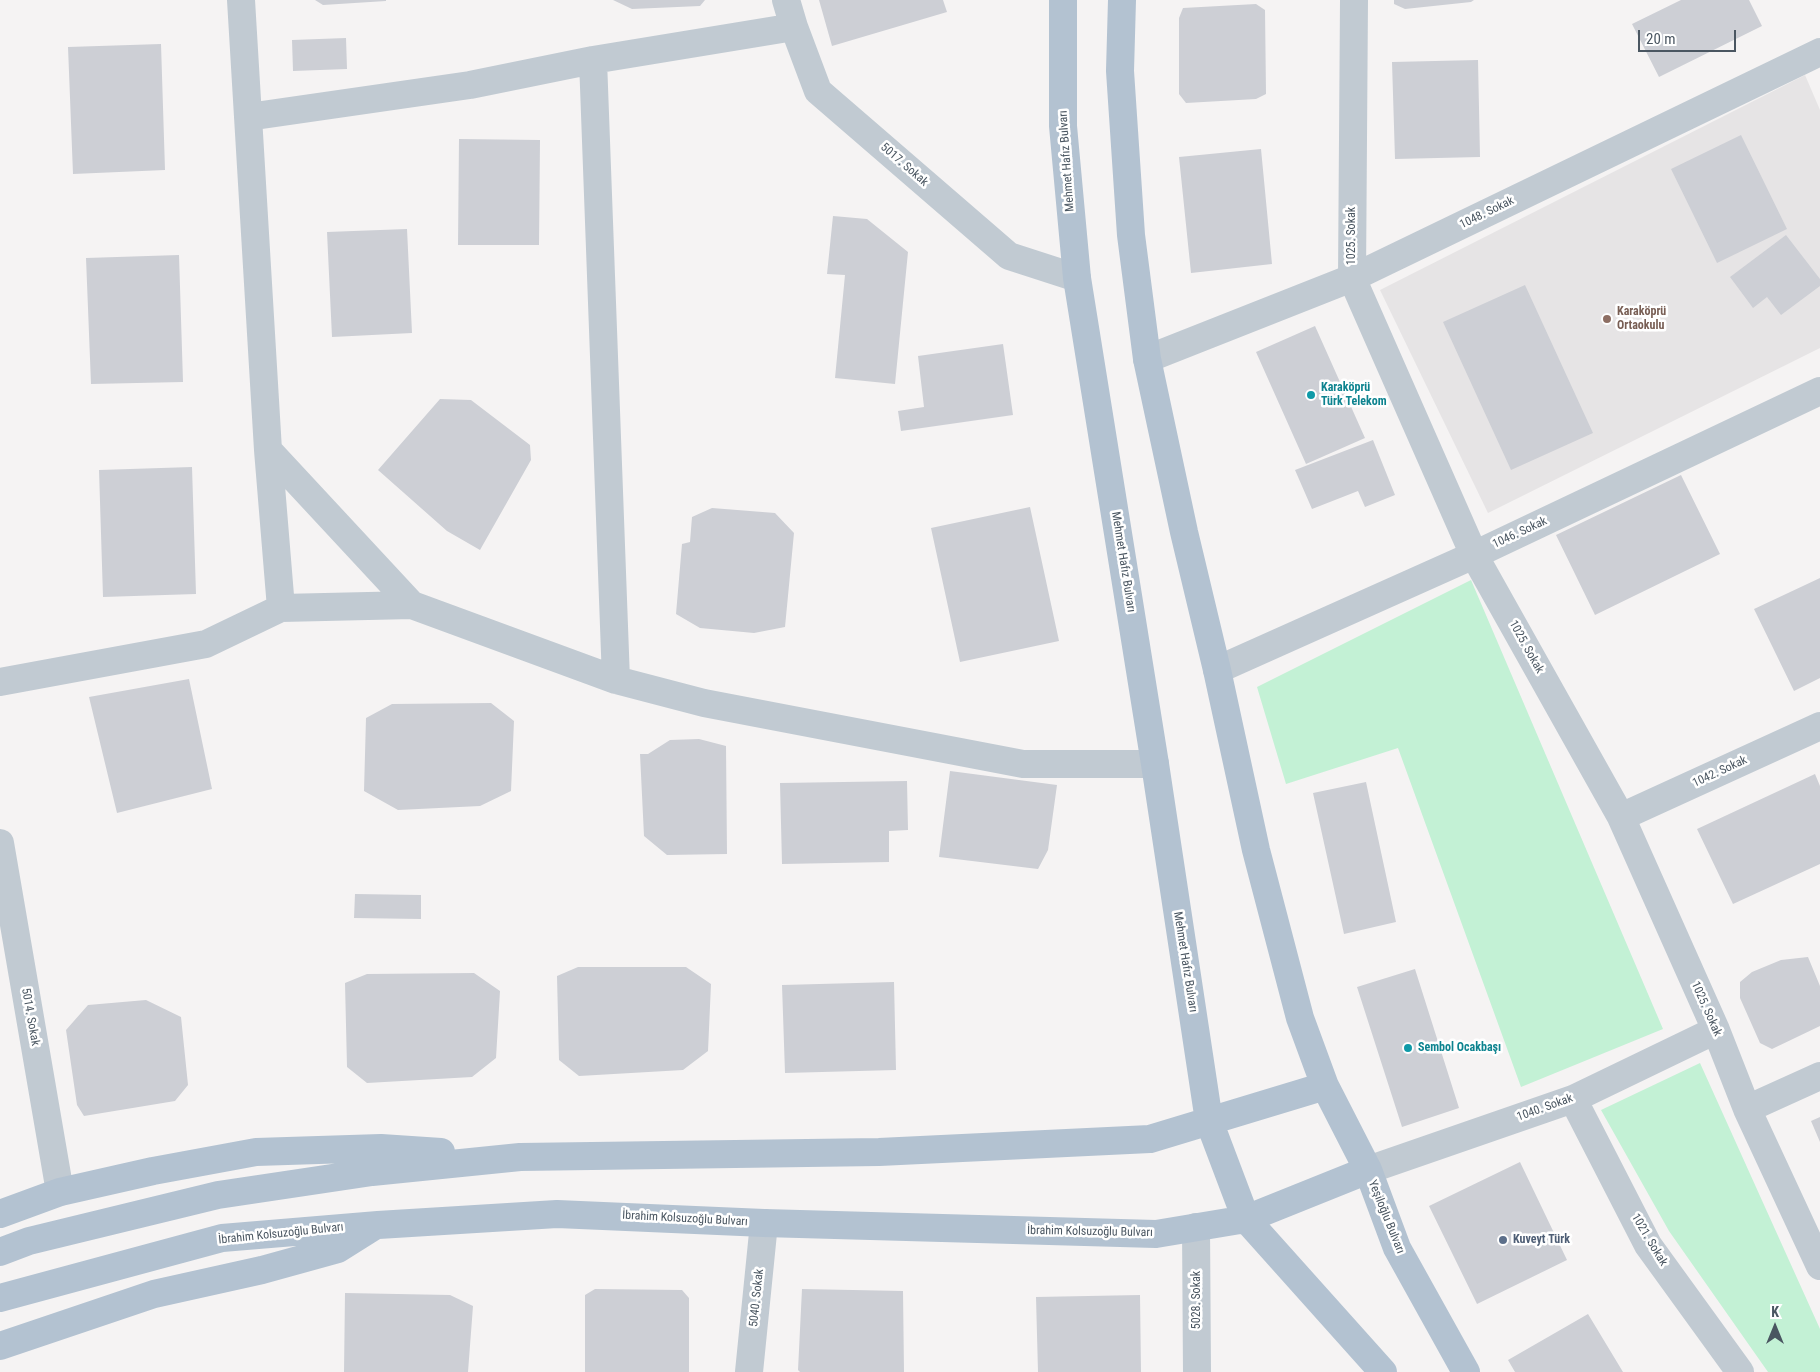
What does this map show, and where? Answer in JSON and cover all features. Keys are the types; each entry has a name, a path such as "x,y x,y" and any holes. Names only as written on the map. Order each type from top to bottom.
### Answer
{"main road":[{"name":"Mehmet Hafız Bulvarı","path":"1063,0 1063,126 1077,278 1155,764 1209,1121"},
{"path":"0,1214 60,1192 153,1171 256,1152 380,1148 520,1157 879,1152 1150,1139 1325,1086 1300,1018 1258,859 1147,360 1131,235 1120,70 1122,0"},
{"name":"Yeşiloğlu Bulvarı","path":"1325,1086 1368,1170 1397,1248 1466,1372"},
{"path":"1209,1121 1246,1219 1383,1372"},
{"path":"0,1252 29,1241 218,1195 372,1172 520,1157"},
{"name":"İbrahim Kolsuzoğlu Bulvarı","path":"0,1298 222,1238 378,1225 557,1214 764,1223 1156,1234 1246,1219 1368,1170"},
{"path":"0,1346 154,1294 262,1270 338,1249 378,1225"}],"street":[{"path":"241,0 268,450 282,608"},
{"name":"5017. Sokak","path":"786,0 818,91 1009,256 1077,278"},
{"name":"1025. Sokak","path":"1354,0 1352,278 1474,555 1621,817 1716,1030 1747,1109 1820,1266"},
{"path":"248,117 470,85 593,60 794,27"},
{"name":"1048. Sokak","path":"1147,360 1352,278 1820,52"},
{"path":"593,60 616,680"},
{"name":"1046. Sokak","path":"1217,670 1474,555 1820,391"},
{"path":"268,450 412,605"},
{"path":"0,682 206,644 282,608 412,605 616,680 704,703 1023,764 1155,764"},
{"name":"1042. Sokak","path":"1621,817 1820,726"},
{"name":"5014. Sokak","path":"0,843 60,1192"},
{"name":"1040. Sokak","path":"1368,1170 1573,1099 1716,1030"},
{"path":"1747,1109 1820,1076"},
{"name":"1021. Sokak","path":"1573,1099 1648,1245 1740,1372"},
{"name":"5040. Sokak","path":"749,1372 764,1223"},
{"name":"5028. Sokak","path":"1196,1227 1197,1372"}],"shaded area":[{"name":"Karaköprü Ortaokulu","path":"1805,75 1820,110 1820,348 1488,513 1380,290"}],"green space":[{"path":"1471,580 1663,1029 1521,1087 1398,748 1286,784 1257,687"},
{"path":"1700,1063 1820,1329 1820,1372 1768,1372 1669,1231 1601,1110"}],"building":[{"path":"315,0 386,0 386,1 323,5"},
{"path":"613,0 705,0 700,6 632,9"},
{"path":"819,0 943,0 947,12 832,46"},
{"path":"1394,0 1474,0 1471,2 1405,9 1394,4"},
{"path":"1681,0 1749,0 1762,26 1659,77 1632,24"},
{"path":"1256,4 1265,10 1266,94 1256,99 1186,103 1179,94 1179,18 1183,8"},
{"path":"346,38 347,69 293,71 292,40"},
{"path":"161,44 165,170 73,174 68,47"},
{"path":"1478,60 1480,157 1395,159 1392,62"},
{"path":"1741,135 1787,229 1717,263 1671,169"},
{"path":"459,139 540,140 539,245 458,245"},
{"path":"1261,149 1272,264 1191,273 1179,157"},
{"path":"833,216 867,219 908,252 895,384 835,378 845,275 827,274"},
{"path":"407,229 412,333 332,337 327,232"},
{"path":"1786,235 1820,279 1820,286 1781,315 1767,297 1753,308 1730,277"},
{"path":"179,255 183,382 91,384 86,258"},
{"path":"1525,285 1593,433 1511,470 1443,322"},
{"name":"Karaköprü Türk Telekom","path":"1315,326 1365,438 1306,464 1256,352"},
{"path":"1003,344 1013,415 901,431 898,411 924,407 918,356"},
{"path":"440,399 471,400 530,445 531,460 480,550 447,531 378,470"},
{"path":"1373,440 1395,495 1365,507 1358,491 1312,509 1295,470"},
{"path":"192,467 196,594 103,597 99,470"},
{"path":"1681,475 1720,554 1595,615 1556,535"},
{"path":"1030,507 1059,641 960,662 931,528"},
{"path":"712,508 775,513 794,533 785,627 754,633 700,628 676,614 682,544 690,542 692,517"},
{"path":"1820,578 1820,678 1794,691 1754,609"},
{"path":"189,679 212,789 117,813 89,697"},
{"path":"491,703 514,721 511,791 480,806 398,810 364,791 366,718 392,704"},
{"path":"699,739 726,746 727,854 667,855 644,836 640,754 648,754 670,740"},
{"path":"950,771 1057,785 1048,850 1038,869 939,857"},
{"path":"1815,774 1820,786 1820,864 1733,904 1697,829"},
{"path":"907,781 908,830 889,831 889,862 782,864 780,783"},
{"path":"1366,782 1396,922 1344,934 1313,793"},
{"path":"355,894 421,895 421,919 354,918"},
{"path":"1808,957 1820,986 1820,1026 1772,1049 1760,1043 1740,998 1740,982 1752,972 1781,960"},
{"path":"578,967 686,967 711,984 708,1051 683,1070 579,1076 559,1060 557,976"},
{"name":"Sembol Ocakbaşı","path":"1415,969 1459,1108 1402,1127 1357,987"},
{"path":"474,973 500,991 496,1058 472,1077 367,1083 347,1067 345,983 367,974"},
{"path":"894,982 896,1070 785,1073 782,985"},
{"path":"146,1000 181,1017 188,1085 175,1101 84,1116 77,1105 66,1030 88,1005"},
{"path":"1820,1117 1820,1142 1811,1121"},
{"path":"1520,1162 1567,1260 1477,1304 1429,1206"},
{"path":"595,1289 682,1290 689,1298 689,1372 585,1372 585,1295"},
{"path":"802,1289 903,1291 904,1372 800,1372 798,1370"},
{"path":"345,1293 450,1295 473,1306 468,1372 344,1372"},
{"path":"1140,1295 1141,1372 1038,1372 1036,1297"},
{"path":"1588,1314 1623,1372 1515,1372 1508,1360"}],"place":[{"name":"Karaköprü Ortaokulu","path":"1607,319"},
{"name":"Karaköprü Türk Telekom","path":"1311,395"},
{"name":"Sembol Ocakbaşı","path":"1408,1048"},
{"name":"Kuveyt Türk","path":"1503,1240"}]}
